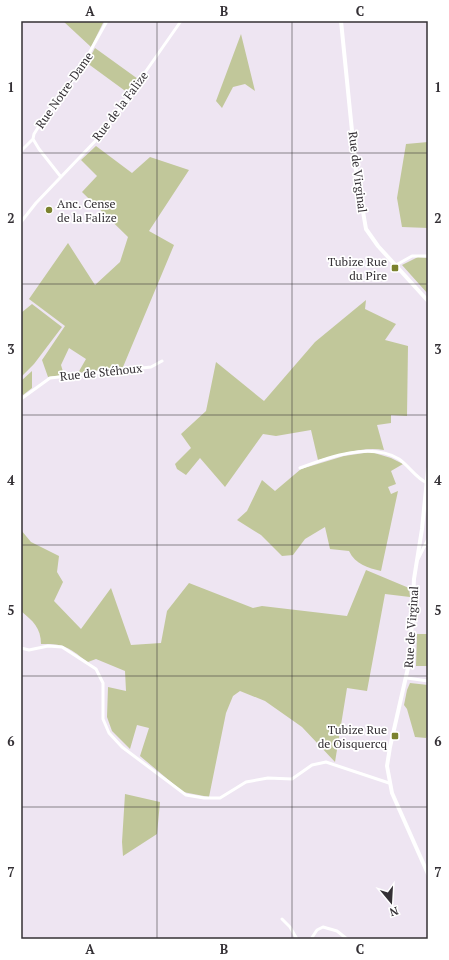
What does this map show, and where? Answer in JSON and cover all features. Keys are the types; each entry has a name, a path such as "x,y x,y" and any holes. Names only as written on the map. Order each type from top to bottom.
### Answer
{"street":[{"name":"Rue Notre-Dame","path":"61,176 39,149 33,139 34,134 49,110 78,73 107,21"},
{"name":"Rue de la Falize","path":"21,222 61,176 102,134 181,21"},
{"name":"Rue de Virginal","path":"341,21 356,170 366,229 372,238 428,301"},
{"path":"21,151 33,139"},
{"path":"396,265 412,256 428,256"},
{"name":"Rue de Stéhoux","path":"21,399 50,378 151,367 162,361"},
{"path":"300,468 345,454 371,450 387,454 399,460 427,484"},
{"name":"Rue de Virginal","path":"428,470 414,579 412,648 407,678 388,756 389,783 395,801 428,874"},
{"path":"426,494 428,512"},
{"path":"416,562 428,539"},
{"path":"21,648 29,650 48,646 62,647 96,669 103,683 103,718 104,725 109,733 122,747 186,795 204,798 220,798 246,782 268,778 292,779 312,765 326,762 389,783"},
{"path":"407,678 428,681"},
{"path":"282,920 290,927 297,939"},
{"path":"312,939 317,930 323,927 337,931 347,939"}],"green space":[{"path":"63,21 104,21 91,47"},
{"path":"241,34 255,91 245,84 233,87 222,108 216,101"},
{"path":"95,48 138,79 128,93 87,63"},
{"path":"428,142 428,228 402,227 397,198 406,144"},
{"path":"96,146 132,173 150,157 189,170 149,231 174,245 123,367 78,373 86,359 69,348 61,365 64,375 48,377 42,360 65,326 29,299 68,243 95,285 120,262 128,237 82,192 97,176 81,160"},
{"path":"418,257 428,258 428,294 402,265"},
{"path":"366,300 365,309 396,324 385,340 408,346 407,416 391,415 391,423 377,425 384,450 359,450 318,460 311,430 276,436 263,434 225,487 200,458 186,475 177,469 175,464 191,448 181,434 206,411 216,362 264,401 315,342"},
{"path":"32,304 62,327 34,364 21,377 21,313"},
{"path":"32,371 32,388 23,395 21,393 21,381"},
{"path":"371,452 391,458 403,464 391,471 396,484 388,487 391,494 398,491 381,571 367,567 358,562 349,551 330,549 325,527 305,539 293,555 282,556 261,535 237,520 247,511 262,480 275,491 301,469 344,456"},
{"path":"21,530 31,542 59,556 57,572 63,582 54,601 81,629 111,588 131,645 161,643 167,611 189,583 253,608 262,606 347,616 366,570 409,588 410,597 385,594 367,691 347,688 335,762 302,727 265,701 240,691 233,696 226,713 209,797 183,792 140,756 149,728 137,725 130,749 112,731 107,717 108,687 126,691 125,671 96,659 88,662 66,647 56,644 41,644 40,634 36,625 21,611"},
{"path":"417,634 428,634 428,666 416,666"},
{"path":"410,683 428,685 428,734 426,738 415,737 407,709 404,705"},
{"path":"125,794 160,802 157,834 123,856 122,842"}],"place":[{"name":"Anc. Cense de la Falize","path":"49,210"},
{"name":"Tubize Rue du Pire","path":"395,268"},
{"name":"Tubize Rue de Oisquercq","path":"395,736"}]}
